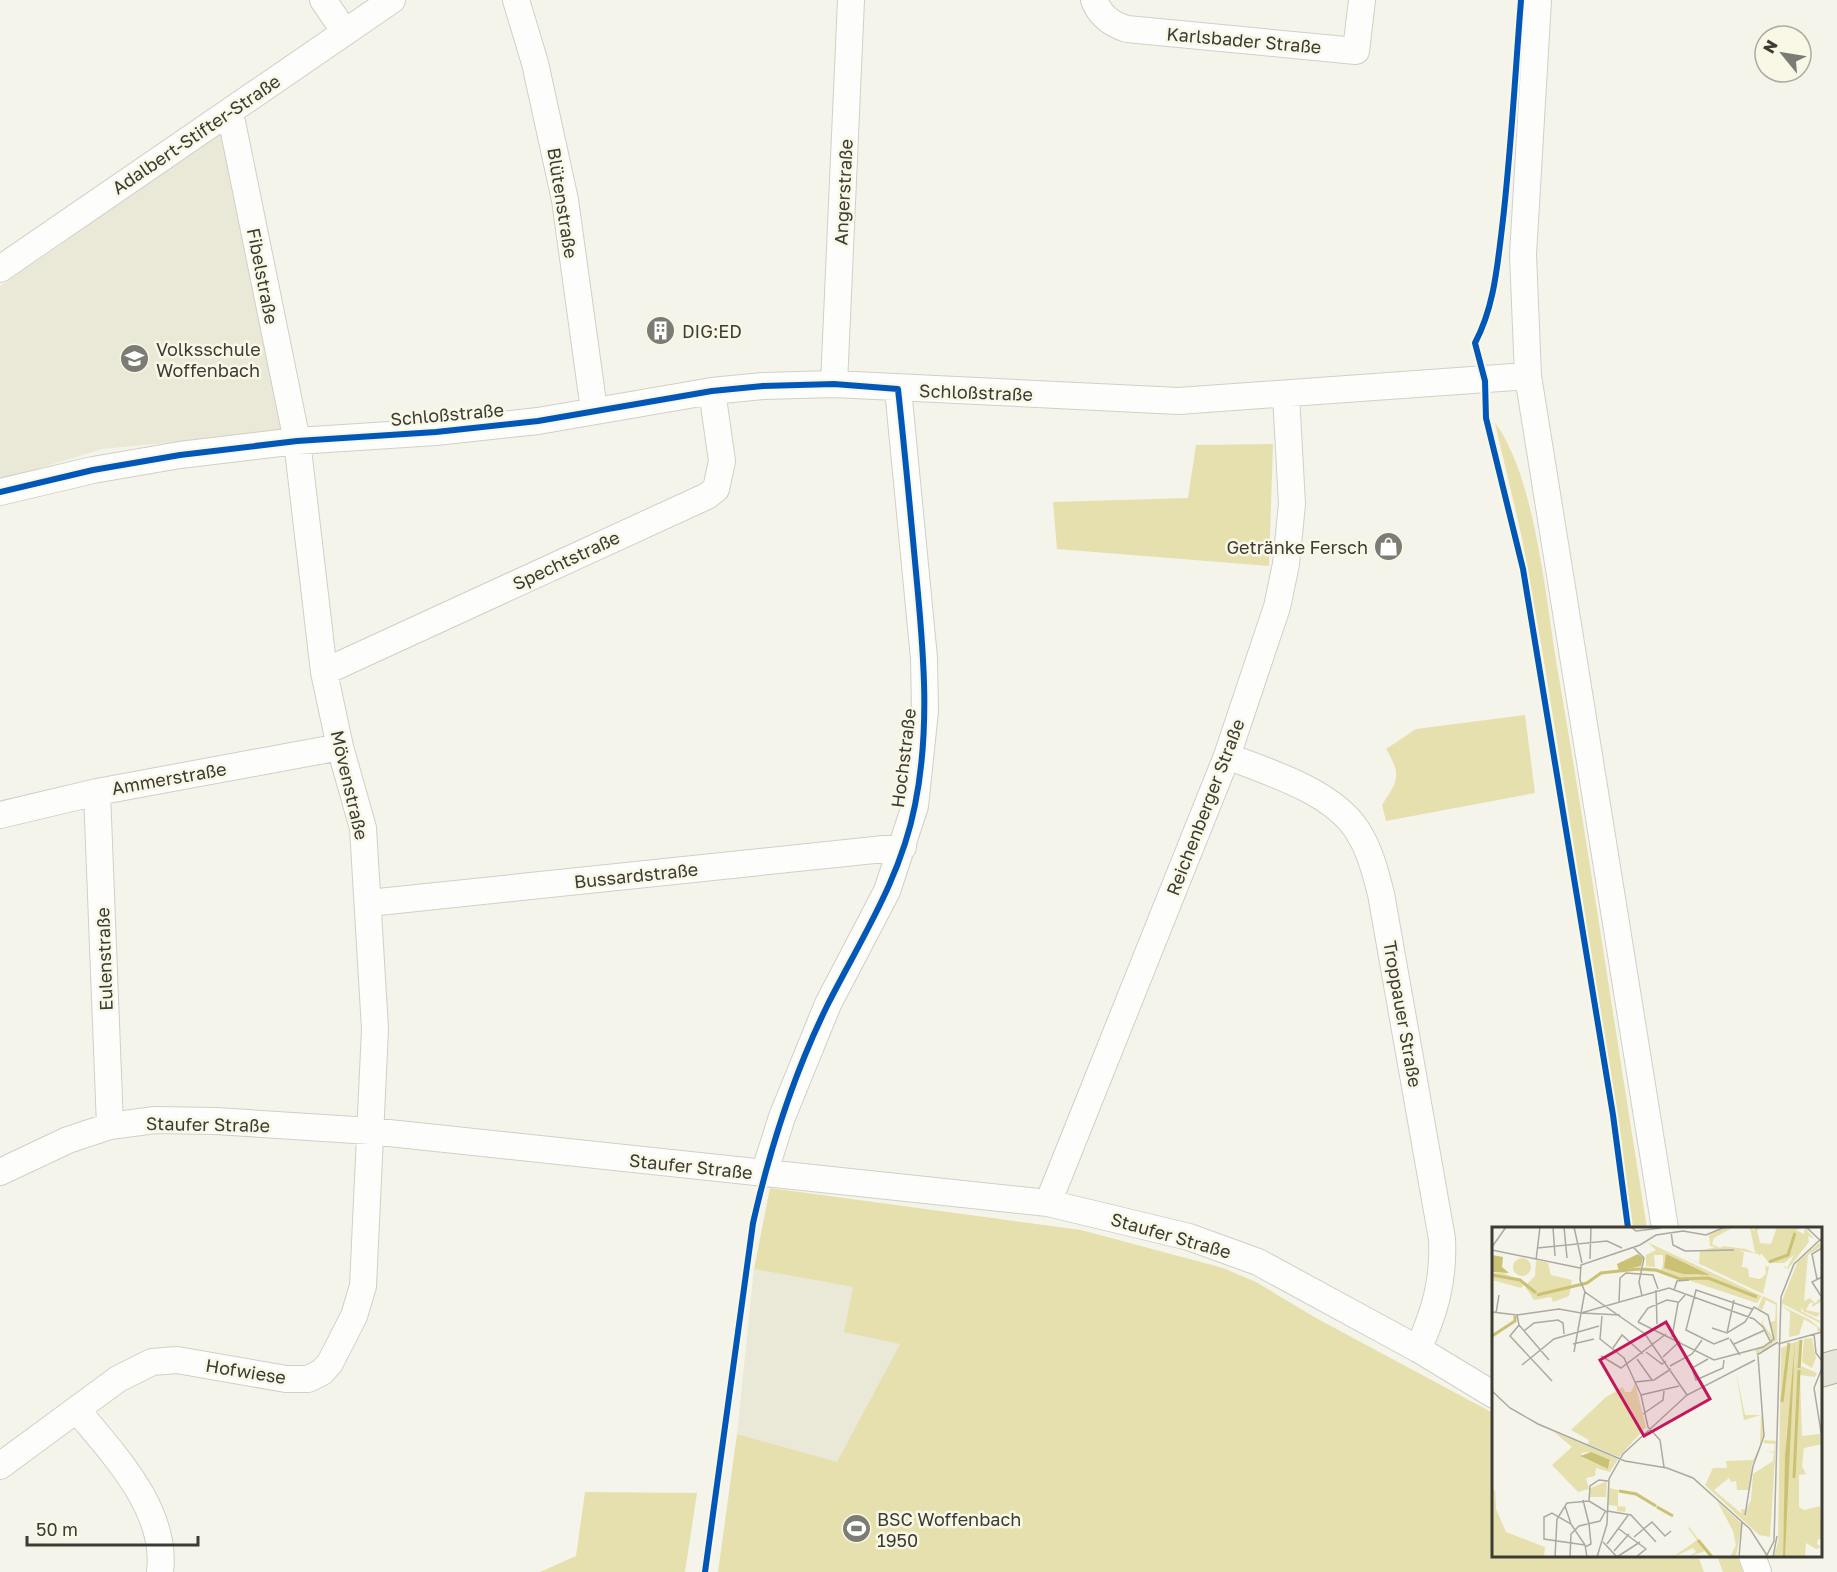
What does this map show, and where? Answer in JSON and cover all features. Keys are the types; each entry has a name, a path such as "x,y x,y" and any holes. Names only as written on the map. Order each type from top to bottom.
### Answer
{"main road":[{"path":"1822,1371 1837,1366"}],"street":[{"path":"323,0 345,32"},
{"name":"Adalbert-Stifter-Straße","path":"0,269 392,0"},
{"name":"Blütenstraße","path":"516,0 535,63 561,180 594,410"},
{"name":"Angerstraße","path":"834,384 851,0"},
{"name":"Karlsbader Straße","path":"1094,0 1097,9 1108,20 1127,29 1356,51 1362,0"},
{"path":"1538,0 1523,255 1528,376 1665,1227"},
{"name":"Fibelstraße","path":"230,112 297,441"},
{"name":"Schloßstraße","path":"0,492 93,470 180,455 297,441 436,432 538,421 712,391 763,386 834,384 898,389 1179,401 1528,376"},
{"name":"Hochstraße","path":"764,1174 811,1044 828,1004 887,891 915,806 925,711 924,658 898,389"},
{"name":"Spechtstraße","path":"324,672 706,496 716,489 722,461 712,391"},
{"name":"Reichenberger Straße","path":"1047,1203 1227,756 1259,667 1286,564 1292,504 1286,395"},
{"name":"Mövenstraße","path":"297,441 324,672 340,747 363,828 375,1029 370,1131"},
{"name":"Ammerstraße","path":"0,815 97,792 340,747"},
{"name":"Troppauer Straße","path":"1227,756 1292,781 1333,805 1356,828 1372,857 1388,927 1442,1239 1443,1267 1438,1298 1418,1349"},
{"name":"Eulenstraße","path":"97,792 110,1126"},
{"name":"Bussardstraße","path":"369,903 903,847"},
{"name":"Staufer Straße","path":"0,1172 68,1140 110,1126 165,1120 370,1131 1047,1203 1189,1237 1238,1254 1418,1349 1492,1394"},
{"name":"Hofwiese","path":"0,1466 118,1378 152,1362 177,1360 286,1379 308,1379 322,1372 330,1363 354,1316 363,1286 370,1131"},
{"path":"77,1410 122,1466 146,1506 158,1534 162,1558 160,1572"},
{"path":"1752,1557 1758,1572"}],"shaded area":[{"name":"Volksschule Woffenbach","path":"223,126 284,432 102,449 0,480 0,286 58,247"},
{"path":"1495,423 1509,446 1520,475 1530,507 1544,577 1647,1227 1632,1227 1621,1138 1522,538"},
{"path":"1273,444 1269,566 1057,549 1053,502 1188,498 1196,445"},
{"path":"1525,715 1535,793 1386,821 1382,805 1395,784 1396,772 1386,749 1416,729"},
{"path":"770,1188 1081,1230 1223,1268 1256,1282 1316,1318 1492,1412 1492,1557 1698,1557 1704,1572 718,1572 737,1434 837,1462 900,1344 844,1332 853,1287 754,1269"},
{"path":"754,1269 853,1287 900,1344 837,1463 737,1434"},
{"path":"585,1492 697,1493 685,1572 540,1572 576,1556"},
{"path":"1717,1557 1737,1557 1743,1572 1723,1572"}],"cycle path":[{"path":"1521,0 1508,171 1498,258 1491,301 1475,343 1485,381 1486,418 1523,569 1613,1115 1628,1227"},
{"path":"0,492 93,470 180,455 297,441 436,432 538,421 712,391 763,386 834,384 898,389 922,638 924,722 920,777 909,832 900,858 879,907 828,1004 804,1057 767,1167 753,1223 705,1572"}],"place":[{"name":"DIG:ED","path":"661,331"},
{"name":"Volksschule Woffenbach","path":"135,359"},
{"name":"Getränke Fersch","path":"1389,547"},
{"name":"BSC Woffenbach 1950","path":"856,1529"}]}
